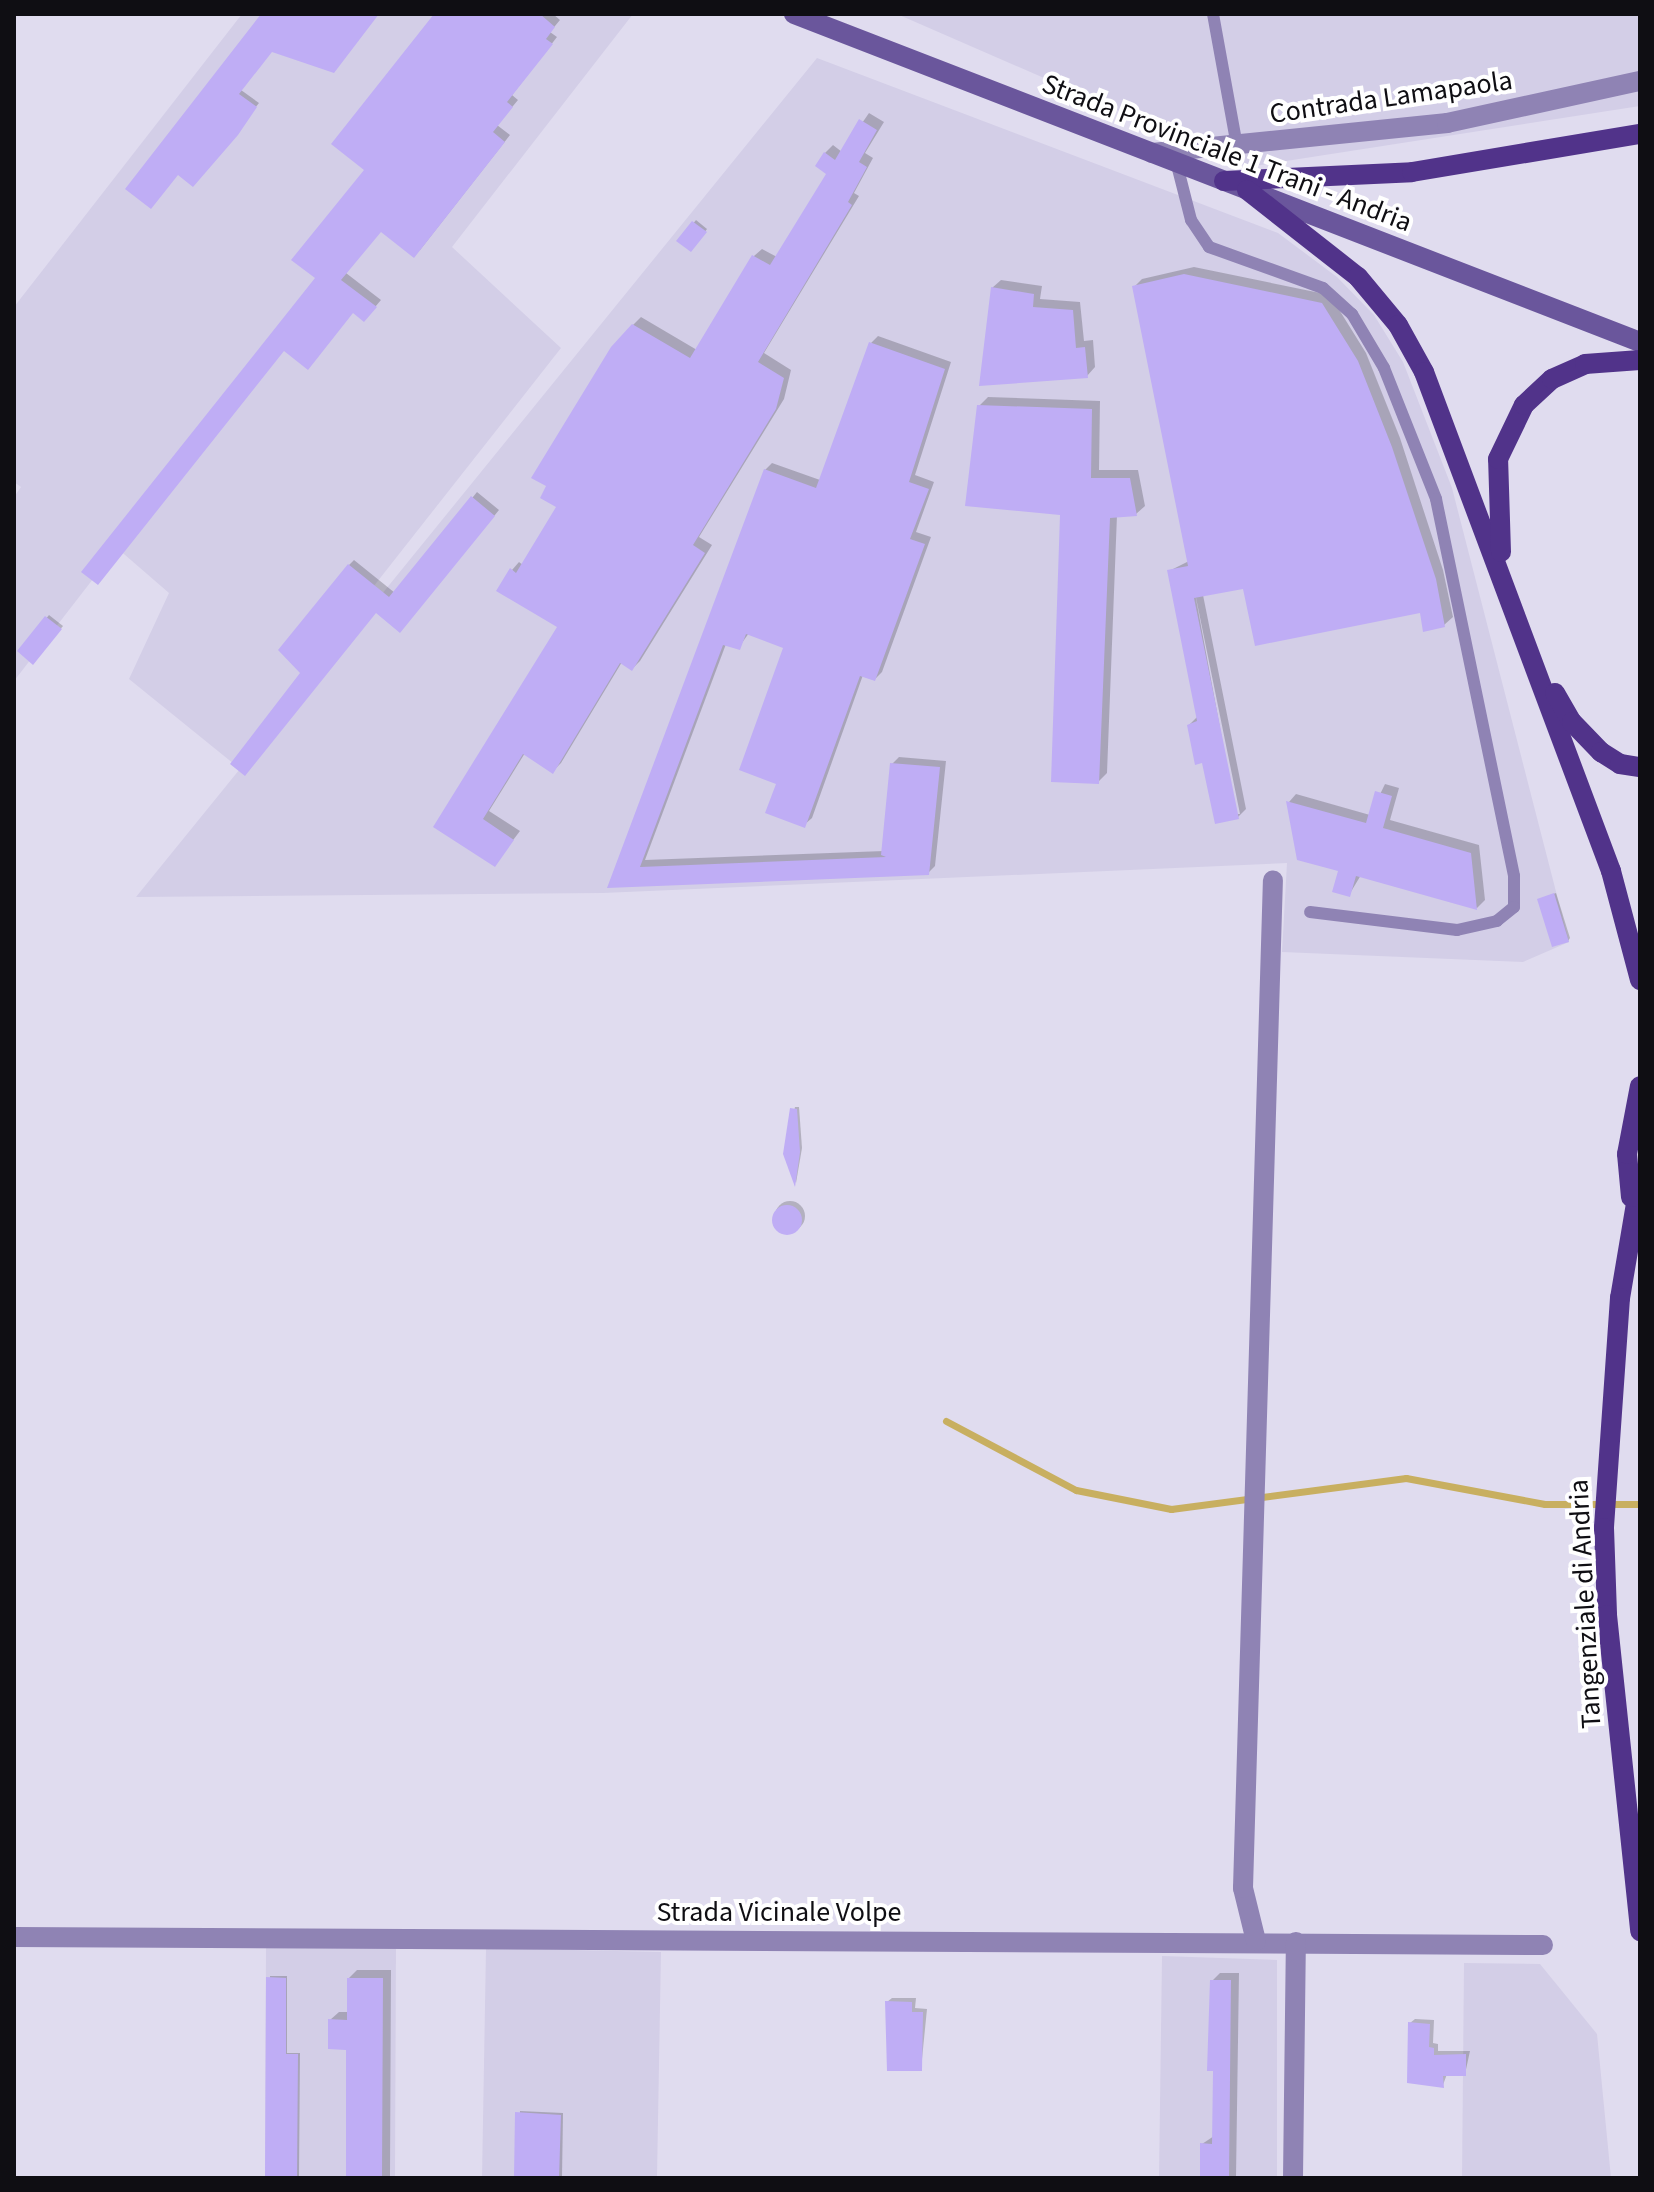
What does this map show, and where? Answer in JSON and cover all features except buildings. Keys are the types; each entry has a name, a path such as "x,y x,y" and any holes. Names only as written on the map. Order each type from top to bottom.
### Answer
{"main road":[{"name":"Strada Provinciale 1 Trani - Andria","path":"794,14 1640,342"},
{"path":"1224,181 1412,172 1640,134"},
{"path":"1247,190 1358,277 1398,325 1424,372 1503,575 1611,871 1640,980"},
{"path":"1503,575 1498,459 1524,405 1552,379 1585,364 1640,360"},
{"path":"1534,659 1585,737 1620,764 1640,767"},
{"path":"1633,1209 1627,1154 1640,1086"},
{"name":"Tangenziale di Andria","path":"1640,1180 1633,1209 1604,1473 1607,1615 1640,1931"}],"street":[{"name":"Contrada Lamapaola","path":"1148,153 1447,123 1640,81"},
{"path":"1256,1941 1243,1888 1273,880"},
{"name":"Strada Vicinale Volpe","path":"14,1937 1256,1941 1543,1945"},
{"path":"1293,2178 1296,1942"}],"lane":[{"path":"1213,14 1237,146"},
{"path":"1177,165 1191,220 1209,247 1323,288 1352,314 1384,368 1436,499 1514,876 1514,907 1497,921 1457,930 1310,912"}],"shaded area":[{"path":"242,14 633,14 452,247 561,348 234,764 129,679 169,593 117,548 14,681 14,497 21,487 14,482 14,307"},
{"path":"897,14 1640,14 1640,106 1248,167"},
{"path":"817,58 1278,233 1337,277 1374,315 1403,362 1452,488 1569,942 1523,962 1282,952 1287,863 603,893 136,897"},
{"path":"266,1942 396,1943 395,2178 265,2178"},
{"path":"486,1948 661,1952 657,2178 482,2178"},
{"path":"1162,1956 1277,1960 1277,2178 1159,2178"},
{"path":"1464,1963 1540,1964 1597,2034 1611,2178 1462,2178"}],"waterway":[{"path":"946,1421 1076,1490 1171,1509 1406,1478 1545,1504 1640,1504"}]}
